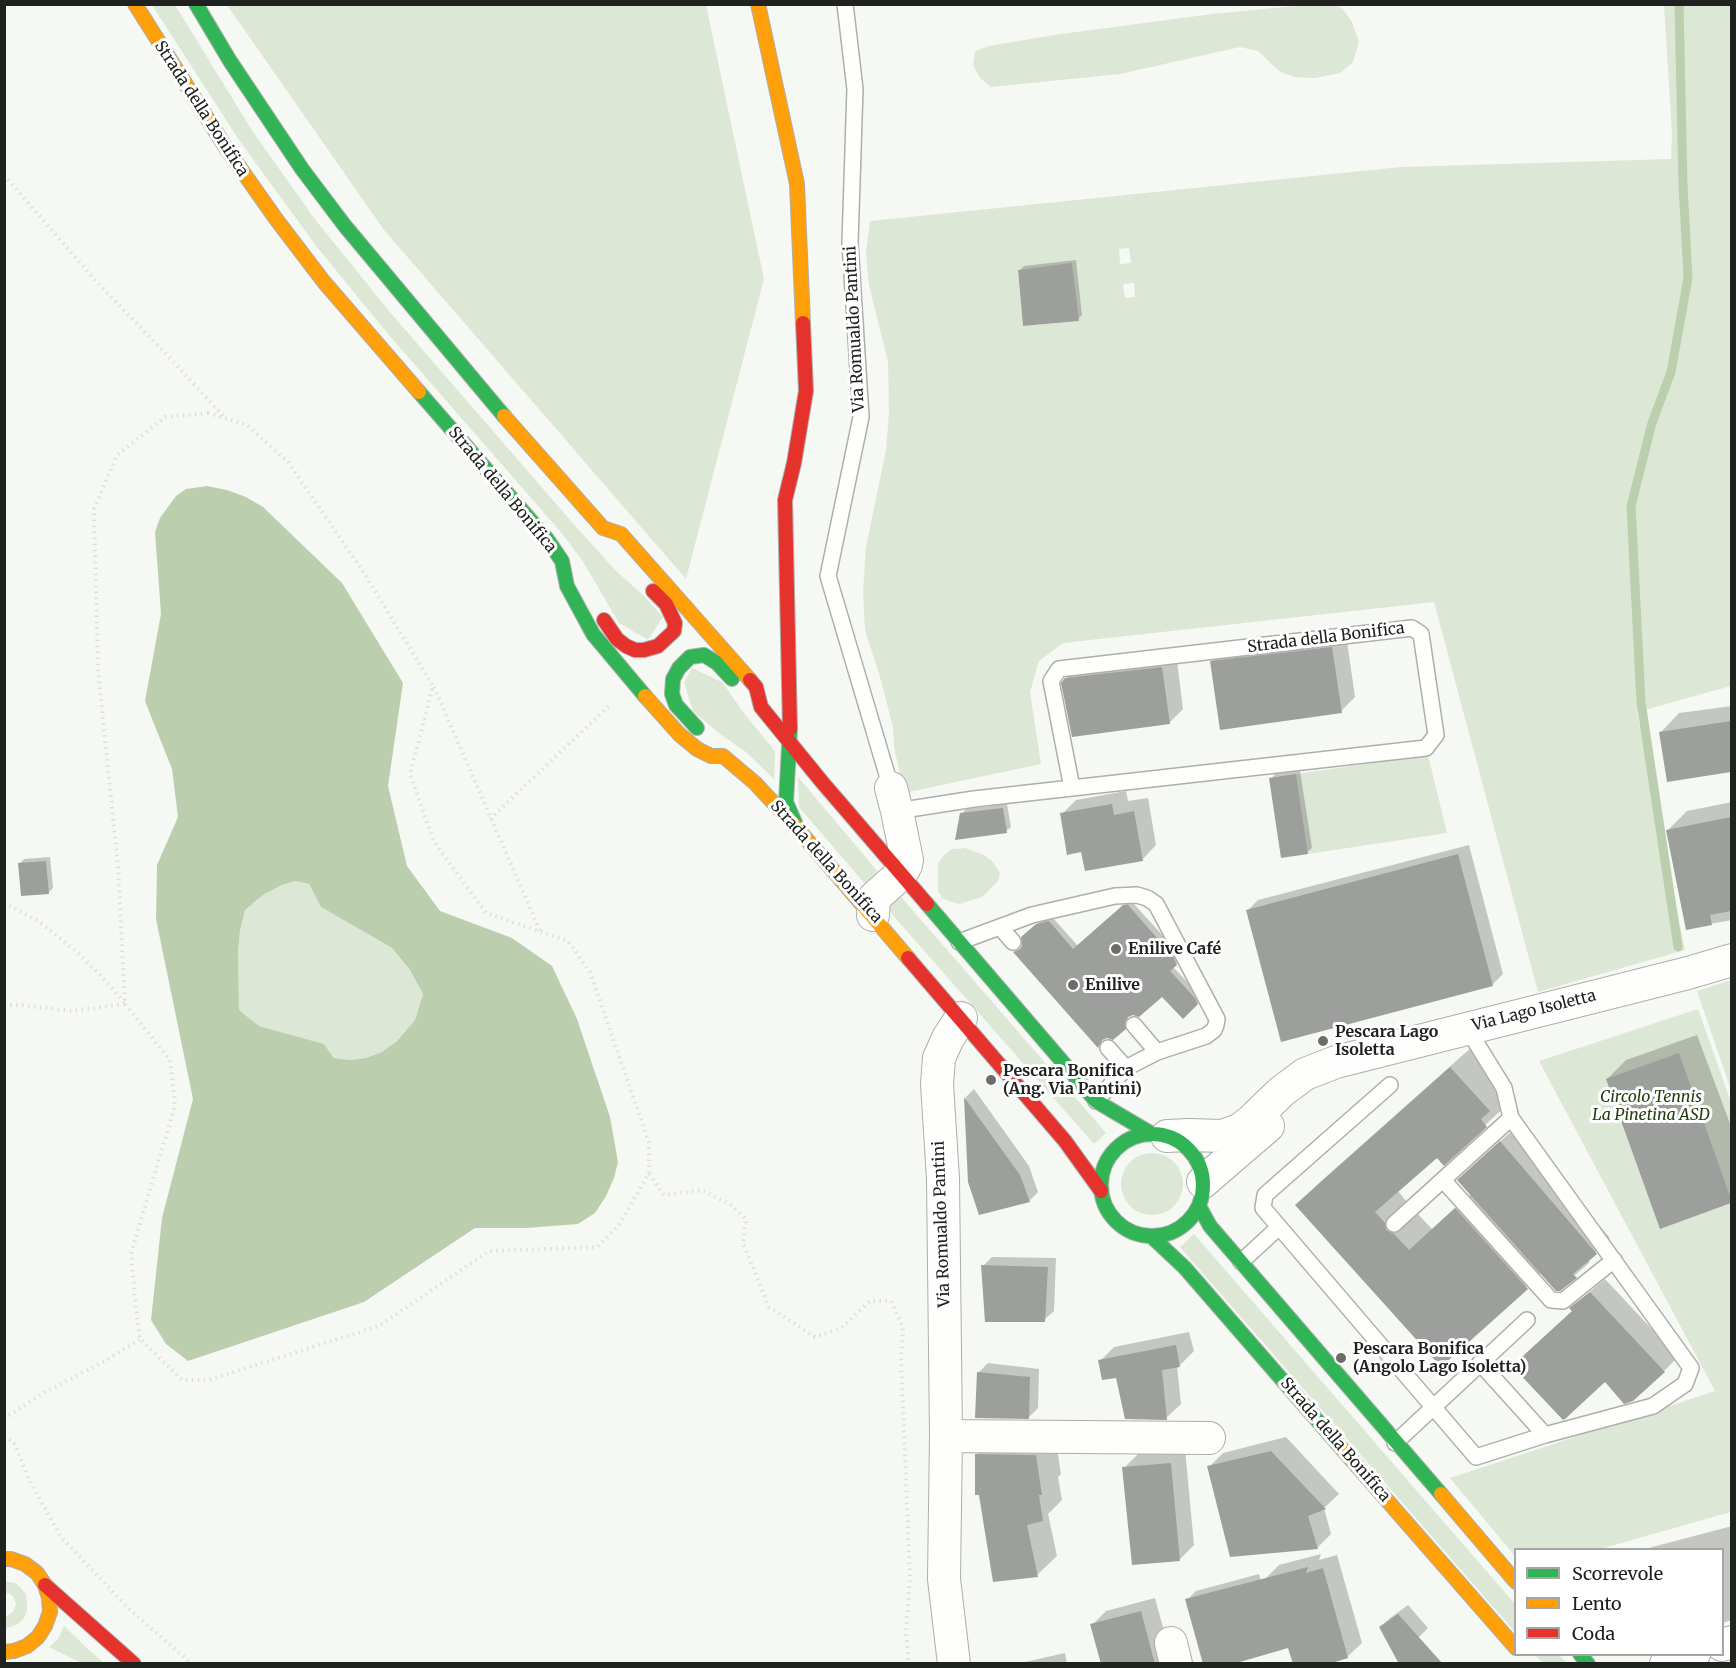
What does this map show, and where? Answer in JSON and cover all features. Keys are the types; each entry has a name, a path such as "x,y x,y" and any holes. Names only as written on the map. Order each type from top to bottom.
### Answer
{"main road":[{"name":"Strada della Bonifica","path":"135,4 232,157 324,282 548,539 562,561 567,586 593,634 627,676 679,734 697,749 711,756 723,756 755,783 796,827 962,1018 1065,1141 1101,1191"},
{"path":"196,4 302,169 345,226 603,528 610,547"},
{"path":"759,4 797,184 806,390 794,463 785,500 790,741 786,801 796,827"},
{"path":"603,528 621,534 756,687 761,707"},
{"path":"562,561 579,577"},
{"path":"596,606 617,639 626,646 635,650 658,646 674,631 675,623 666,604 642,579"},
{"path":"723,756 718,747 676,705 672,694 676,673 690,657 704,655 710,658 761,707 1096,1101 1114,1113 1181,1143 1192,1154 1200,1167 1201,1194 1210,1226 1514,1581"},
{"path":"1160,1135 1140,1136 1128,1140 1114,1151 1104,1166 1101,1191 1110,1214 1118,1223 1140,1235 1163,1235 1184,1225 1192,1216 1201,1194"},
{"name":"Strada della Bonifica","path":"1151,1236 1185,1268 1514,1647"},
{"path":"4,1559 12,1559 25,1564 37,1573 50,1598 50,1612 38,1637 27,1646 7,1652"},
{"path":"45,1585 134,1664"},
{"path":"7,1652 31,1659"}],"street":[{"name":"Via Romualdo Pantini","path":"894,800 907,860 901,874"},
{"path":"873,915 874,898 901,874"},
{"name":"Via Lago Isoletta","path":"1160,1135 1222,1136 1239,1130 1281,1092 1305,1074 1336,1062 1731,960"},
{"name":"Via Romualdo Pantini","path":"954,1664 944,1579 946,1436 943,1179 937,1084 939,1058 948,1038 962,1018"},
{"name":"Via Lago Isoletta","path":"1201,1194 1336,1062"},
{"path":"946,1436 1209,1438"},
{"path":"1666,1664 1688,1656"}],"lane":[{"name":"Via Romualdo Pantini","path":"845,4 855,89 850,243 861,417 828,576 894,800"},
{"name":"Strada della Bonifica","path":"894,800 974,799 1072,788 1426,748 1436,735 1421,634 1412,628 1059,669 1051,681 1072,788"},
{"path":"960,942 1000,927 1115,896 1137,896 1147,898 1156,904 1173,948 1217,1019 1216,1024 1214,1030 1206,1036 1157,1052 1126,1068 1096,1101"},
{"path":"1000,927 1014,942"},
{"path":"1134,1025 1157,1052"},
{"path":"1390,1085 1265,1195 1263,1208 1476,1456 1653,1406 1686,1384 1690,1368 1511,1118 1504,1088 1467,1028"},
{"path":"1108,1048 1126,1068"},
{"path":"1394,1224 1511,1118"},
{"path":"1443,1180 1551,1300 1563,1301 1614,1260"},
{"path":"1241,1262 1279,1227"},
{"path":"1395,1443 1527,1320"},
{"path":"1480,1363 1545,1435"}],"path":[{"path":"4,175 96,281 226,418"},
{"path":"125,1004 118,867 98,670 94,509 117,455 165,417 208,412 247,425 288,462 364,573 434,686 540,931"},
{"path":"490,819 612,702 627,676"},
{"path":"4,903 38,921 76,951 103,978 170,1060 175,1105 131,1254 140,1339 182,1380 208,1380 379,1326 489,1251 597,1247 619,1225 649,1173 649,1143 590,972 568,941 486,913 434,842 410,774 434,686"},
{"path":"4,1005 72,1011 125,1004"},
{"path":"649,1173 664,1195 702,1190 731,1205 746,1219 743,1243 769,1307 815,1337 841,1328 870,1301 891,1301 903,1327 901,1359 910,1577 906,1634 909,1664"},
{"path":"4,1419 45,1392 105,1361 140,1339"},
{"path":"4,1437 14,1442 29,1480 61,1536 129,1609 192,1664"}],"green space":[{"path":"152,5 175,5 253,132 314,218 389,311 571,521 614,569 663,617 648,640 619,623 582,560 560,531 388,334 317,247 239,140"},
{"path":"227,5 706,5 764,279 686,579 384,230"},
{"path":"1305,5 1333,5 1342,8 1352,22 1359,42 1353,62 1340,73 1315,78 1294,77 1279,71 1258,51 1240,47 1120,74 991,87 980,78 973,65 975,51 989,46 1212,14"},
{"path":"1664,5 1731,5 1731,686 1637,712 1685,950 1538,992 1434,602 1063,643 1039,661 1030,692 1041,764 904,793 894,747 893,727 865,630 863,592 866,547 886,450 889,413 888,362 869,285 866,253 870,221 1401,167 1671,159 1672,134","holes":["1129,248 1131,263 1120,264 1119,249","1072,264 1078,321 1023,326 1018,270","1134,283 1135,297 1125,298 1123,284"]},
{"path":"692,668 722,682 775,751 774,779 746,752 693,711 684,682"},
{"path":"1428,755 1447,833 1308,854 1296,774"},
{"path":"798,777 884,879 871,891 799,807"},
{"path":"965,848 984,855 993,862 1000,873 998,881 982,897 959,904 943,899 938,891 938,864 943,856 952,849"},
{"path":"295,881 309,884 321,907 392,948 410,970 423,994 415,1020 397,1041 382,1052 366,1058 350,1060 334,1058 324,1044 259,1026 239,1010 238,952 245,910 263,895"},
{"path":"896,891 1106,1133 1094,1144 883,904"},
{"path":"1732,980 1731,1090 1697,991"},
{"name":"Circolo Tennis La Pinetina ASD","path":"1698,1009 1731,1102 1731,1512 1604,1548 1514,1548 1514,1555 1450,1478 1715,1391 1539,1061"},
{"path":"1146,1153 1158,1153 1174,1162 1181,1172 1183,1184 1181,1196 1174,1206 1158,1215 1146,1215 1135,1210 1126,1201 1121,1190 1121,1178 1126,1167 1135,1158"},
{"path":"1194,1234 1514,1603 1514,1631 1180,1247"},
{"path":"4,1581 15,1583 21,1588 26,1595 27,1603 24,1618 18,1624 5,1629 5,1617 13,1612 16,1604 13,1596 5,1592"},
{"path":"64,1626 104,1663 81,1663 49,1647 58,1639"},
{"path":"1536,1656 1560,1656 1567,1663 1543,1663"}],"shaded area":[{"path":"207,486 227,490 263,507 342,583 403,683 388,786 407,866 440,911 512,938 552,966 577,1019 610,1117 618,1162 606,1196 595,1213 578,1224 526,1228 475,1228 364,1302 188,1361 166,1344 151,1320 162,1218 193,1099 156,919 157,865 178,817 172,769 145,701 161,614 155,532 160,518 176,496 186,489","holes":["295,881 309,884 321,907 392,948 410,970 423,994 415,1020 397,1041 382,1052 366,1058 350,1060 334,1058 324,1044 259,1026 239,1010 238,952 245,910 263,895 282,885"]}],"building":[{"path":"1072,263 1079,321 1023,326 1018,270"},
{"path":"1332,647 1342,713 1220,730 1210,661"},
{"path":"1162,667 1170,724 1072,737 1061,683 1065,678"},
{"path":"1731,721 1731,772 1667,782 1659,732"},
{"path":"1296,774 1308,854 1281,858 1269,778"},
{"path":"1112,804 1114,815 1134,811 1143,861 1085,871 1081,852 1067,855 1060,813"},
{"path":"1003,808 1007,833 955,840 960,813"},
{"path":"1731,817 1731,911 1710,915 1712,925 1686,930 1666,830"},
{"path":"1458,854 1493,986 1281,1042 1246,910"},
{"path":"46,861 49,894 21,896 18,863"},
{"path":"1123,905 1128,905 1172,955 1177,965 1170,971 1198,1004 1183,1019 1162,997 1139,1017 1133,1015 1128,1017 1125,1022 1126,1029 1113,1040 1107,1038 1102,1040 1098,1048 1013,952 1020,949 1021,937 1036,924 1049,921 1073,949"},
{"path":"1679,1053 1731,1203 1660,1229 1606,1079"},
{"path":"1450,1067 1490,1111 1481,1119 1487,1127 1444,1166 1437,1158 1375,1212 1385,1223 1386,1230 1394,1234 1409,1250 1455,1208 1528,1289 1441,1367 1295,1205"},
{"path":"964,1097 1020,1175 1030,1202 979,1215 968,1182"},
{"path":"1500,1141 1597,1254 1573,1274 1577,1278 1560,1291 1556,1291 1457,1180"},
{"path":"981,1265 1048,1267 1045,1322 985,1322"},
{"path":"1590,1292 1665,1372 1633,1401 1624,1404 1605,1382 1563,1420 1512,1366 1572,1311 1569,1308"},
{"path":"1176,1345 1180,1367 1162,1370 1167,1420 1125,1419 1116,1378 1102,1380 1098,1360"},
{"path":"977,1372 1030,1377 1029,1419 975,1418"},
{"path":"1271,1451 1326,1509 1308,1516 1318,1549 1230,1557 1207,1466"},
{"path":"975,1454 1036,1455 1043,1521 1027,1525 1038,1577 993,1582 979,1495 975,1495"},
{"path":"1171,1463 1180,1561 1132,1565 1122,1467"},
{"path":"1308,1567 1306,1573 1323,1568 1348,1658 1329,1664 1293,1664 1288,1648 1233,1664 1203,1664 1185,1599"},
{"path":"1141,1611 1155,1664 1101,1664 1090,1624"},
{"path":"1398,1614 1443,1664 1399,1664 1379,1627"}],"waterway":[{"path":"1678,947 1641,702 1631,506 1652,423 1671,372 1688,278 1683,185 1679,4"}],"traffic: fast":[{"path":"196,4 230,61 302,169 345,226 504,416"},
{"path":"419,392 547,539 562,561 567,586 593,634 645,696"},
{"path":"697,728 676,705 672,694 673,679 679,668 690,657 704,655 717,663 732,679"},
{"path":"790,729 786,802 796,825"},
{"path":"927,904 1096,1101 1152,1134"},
{"path":"1152,1134 1171,1138 1188,1149 1199,1166 1203,1185 1199,1204 1188,1221 1171,1232 1152,1236 1133,1232 1116,1221 1105,1204 1101,1185 1105,1166 1116,1149 1133,1138 1152,1134"},
{"path":"1199,1206 1210,1226 1441,1494"},
{"path":"1151,1236 1185,1268 1337,1443"},
{"path":"1582,1656 1588,1664"}],"traffic: slow":[{"path":"135,4 226,148 276,219 324,282 419,392"},
{"path":"758,4 797,184 803,323"},
{"path":"504,416 603,528 621,534 750,680"},
{"path":"645,696 679,734 697,749 711,756 723,756 755,783 796,827 908,958"},
{"path":"1337,1443 1514,1646"},
{"path":"1441,1494 1514,1580"},
{"path":"4,1559 25,1564 37,1573 45,1585 50,1612 38,1637 27,1646 4,1652"}],"traffic: jam":[{"path":"790,729 785,500 794,463 806,391 803,323"},
{"path":"604,620 617,639 626,646 635,650 658,646 674,631 675,623 666,604 653,591"},
{"path":"750,680 756,687 761,707 927,904"},
{"path":"908,958 1065,1141 1101,1191"},
{"path":"45,1585 134,1664"}],"place":[{"name":"Enilive Café","path":"1116,949"},
{"name":"Enilive","path":"1073,985"},
{"name":"Pescara Lago Isoletta","path":"1323,1041"},
{"name":"Pescara Bonifica (Ang. Via Pantini)","path":"991,1080"},
{"name":"Pescara Bonifica (Angolo Lago Isoletta)","path":"1341,1358"}]}
